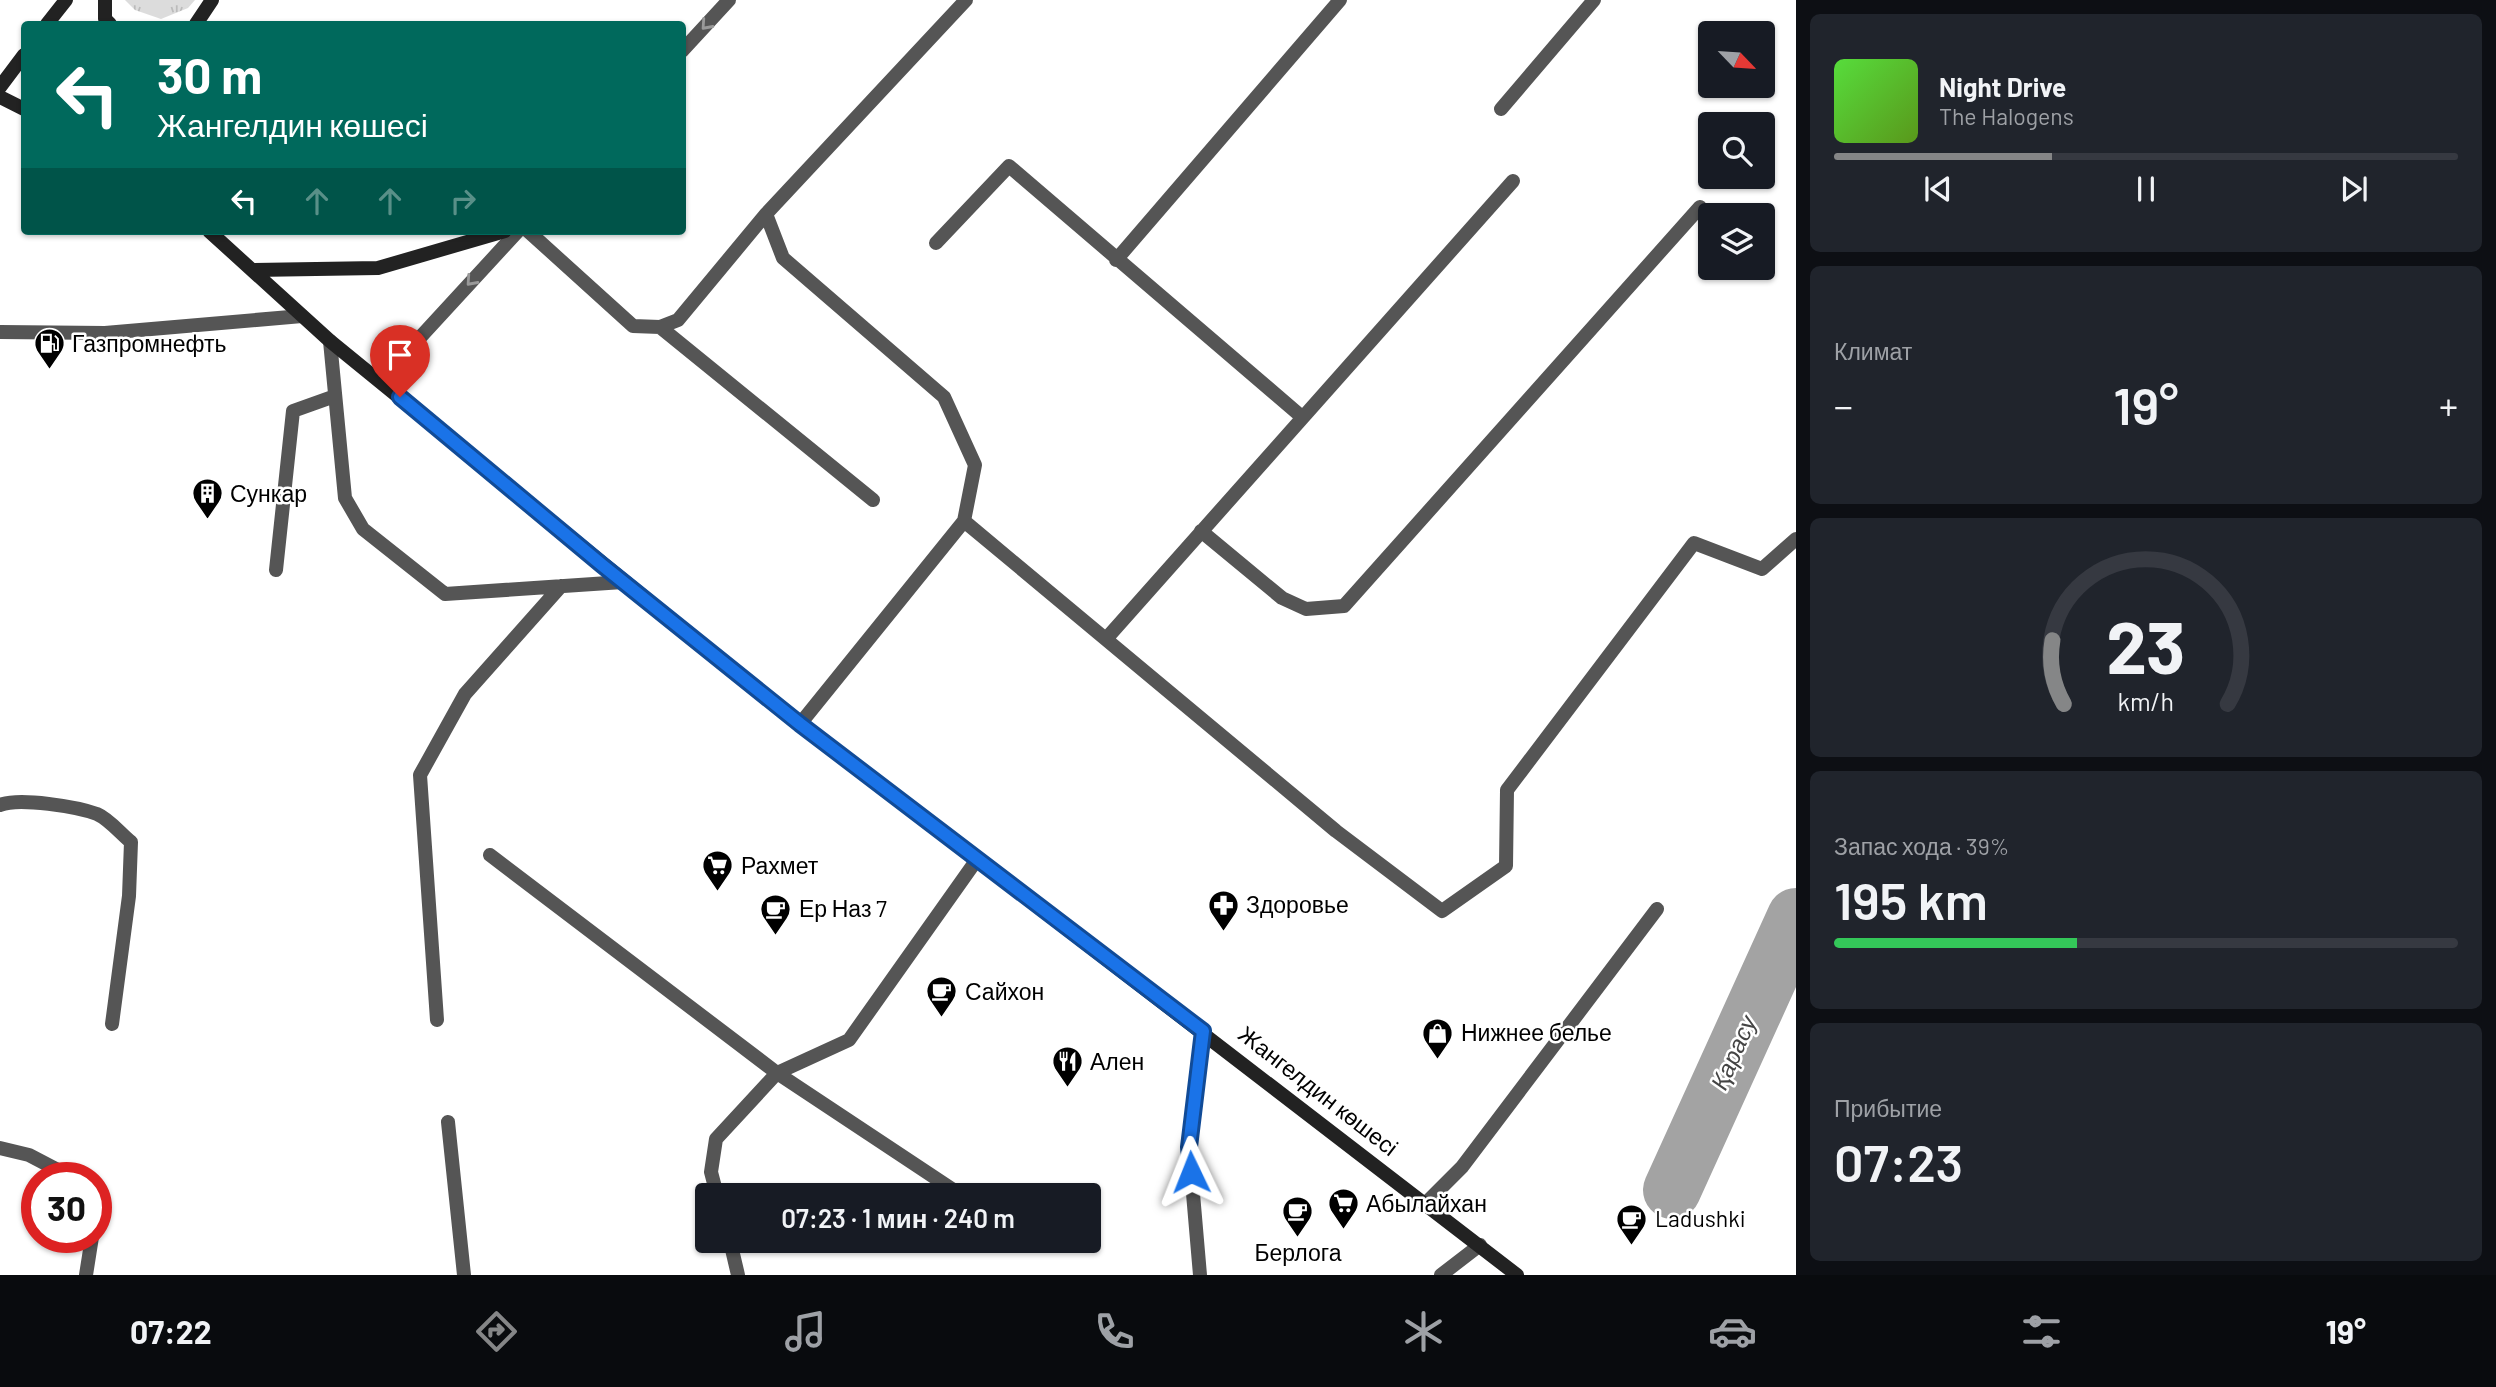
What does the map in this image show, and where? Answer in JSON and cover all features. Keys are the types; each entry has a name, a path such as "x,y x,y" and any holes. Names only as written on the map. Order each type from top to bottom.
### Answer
{"main road":[{"path":"49,21 66,0"},
{"path":"105,0 107,21"},
{"path":"198,21 212,0"},
{"path":"0,87 21,59"},
{"path":"0,97 21,108"},
{"name":"Жангелдин көшесі","path":"213,235 330,341 800,724 978,858 1517,1275"},
{"path":"252,270 377,268 491,235"}],"street":[{"path":"686,47 729,0"},
{"path":"532,235 633,326 660,327 678,320 766,214 966,0"},
{"path":"1116,260 1340,0"},
{"path":"1501,109 1594,0"},
{"path":"936,243 1009,166 1302,417"},
{"path":"1106,639 1513,181"},
{"path":"1201,531 1282,598 1306,609 1344,606 1698,208"},
{"path":"766,214 783,258 944,397 975,465 964,521 800,724"},
{"path":"380,381 513,235"},
{"path":"0,332 105,333 302,316"},
{"path":"660,327 873,500"},
{"path":"330,341 345,498 363,529 445,594 623,582"},
{"path":"276,570 293,411 335,396"},
{"path":"964,521 1336,831 1442,911 1506,866 1507,790 1694,542 1762,569 1796,539"},
{"path":"436,1020 420,775 465,694 561,586"},
{"path":"0,805 7,802 45,805 99,815 131,842 129,896 112,1024"},
{"path":"490,856 777,1073 943,1183"},
{"path":"714,1183 711,1172 716,1139 777,1073 849,1040 978,858"},
{"path":"1426,1203 1462,1167 1657,909"},
{"path":"1200,1275 1189,1147 1203,1031"},
{"path":"448,1122 464,1275"},
{"path":"0,1148 29,1155 42,1162"},
{"path":"1441,1275 1480,1245"},
{"path":"86,1275 89,1253"},
{"path":"733,1253 738,1275"}],"green space":[{"path":"125,0 195,0 188,8 161,19 135,10"}],"waterway":[{"name":"Қарасу","path":"1672,1190 1796,917"}],"place":[{"name":"Газпромнефть","path":"49,371"},
{"name":"Сункар","path":"207,521"},
{"name":"Рахмет","path":"718,893"},
{"name":"Здоровье","path":"1223,932"},
{"name":"Ер Наз 7","path":"776,936"},
{"name":"Сайхон","path":"942,1019"},
{"name":"Нижнее белье","path":"1438,1060"},
{"name":"Ален","path":"1067,1089"},
{"name":"Абылайхан","path":"1343,1231"},
{"name":"Берлога","path":"1298,1239"},
{"name":"Ladushki","path":"1632,1246"}],"route":[{"path":"400,397 602,565 800,724 1203,1031 1189,1147 1191,1172"}]}
